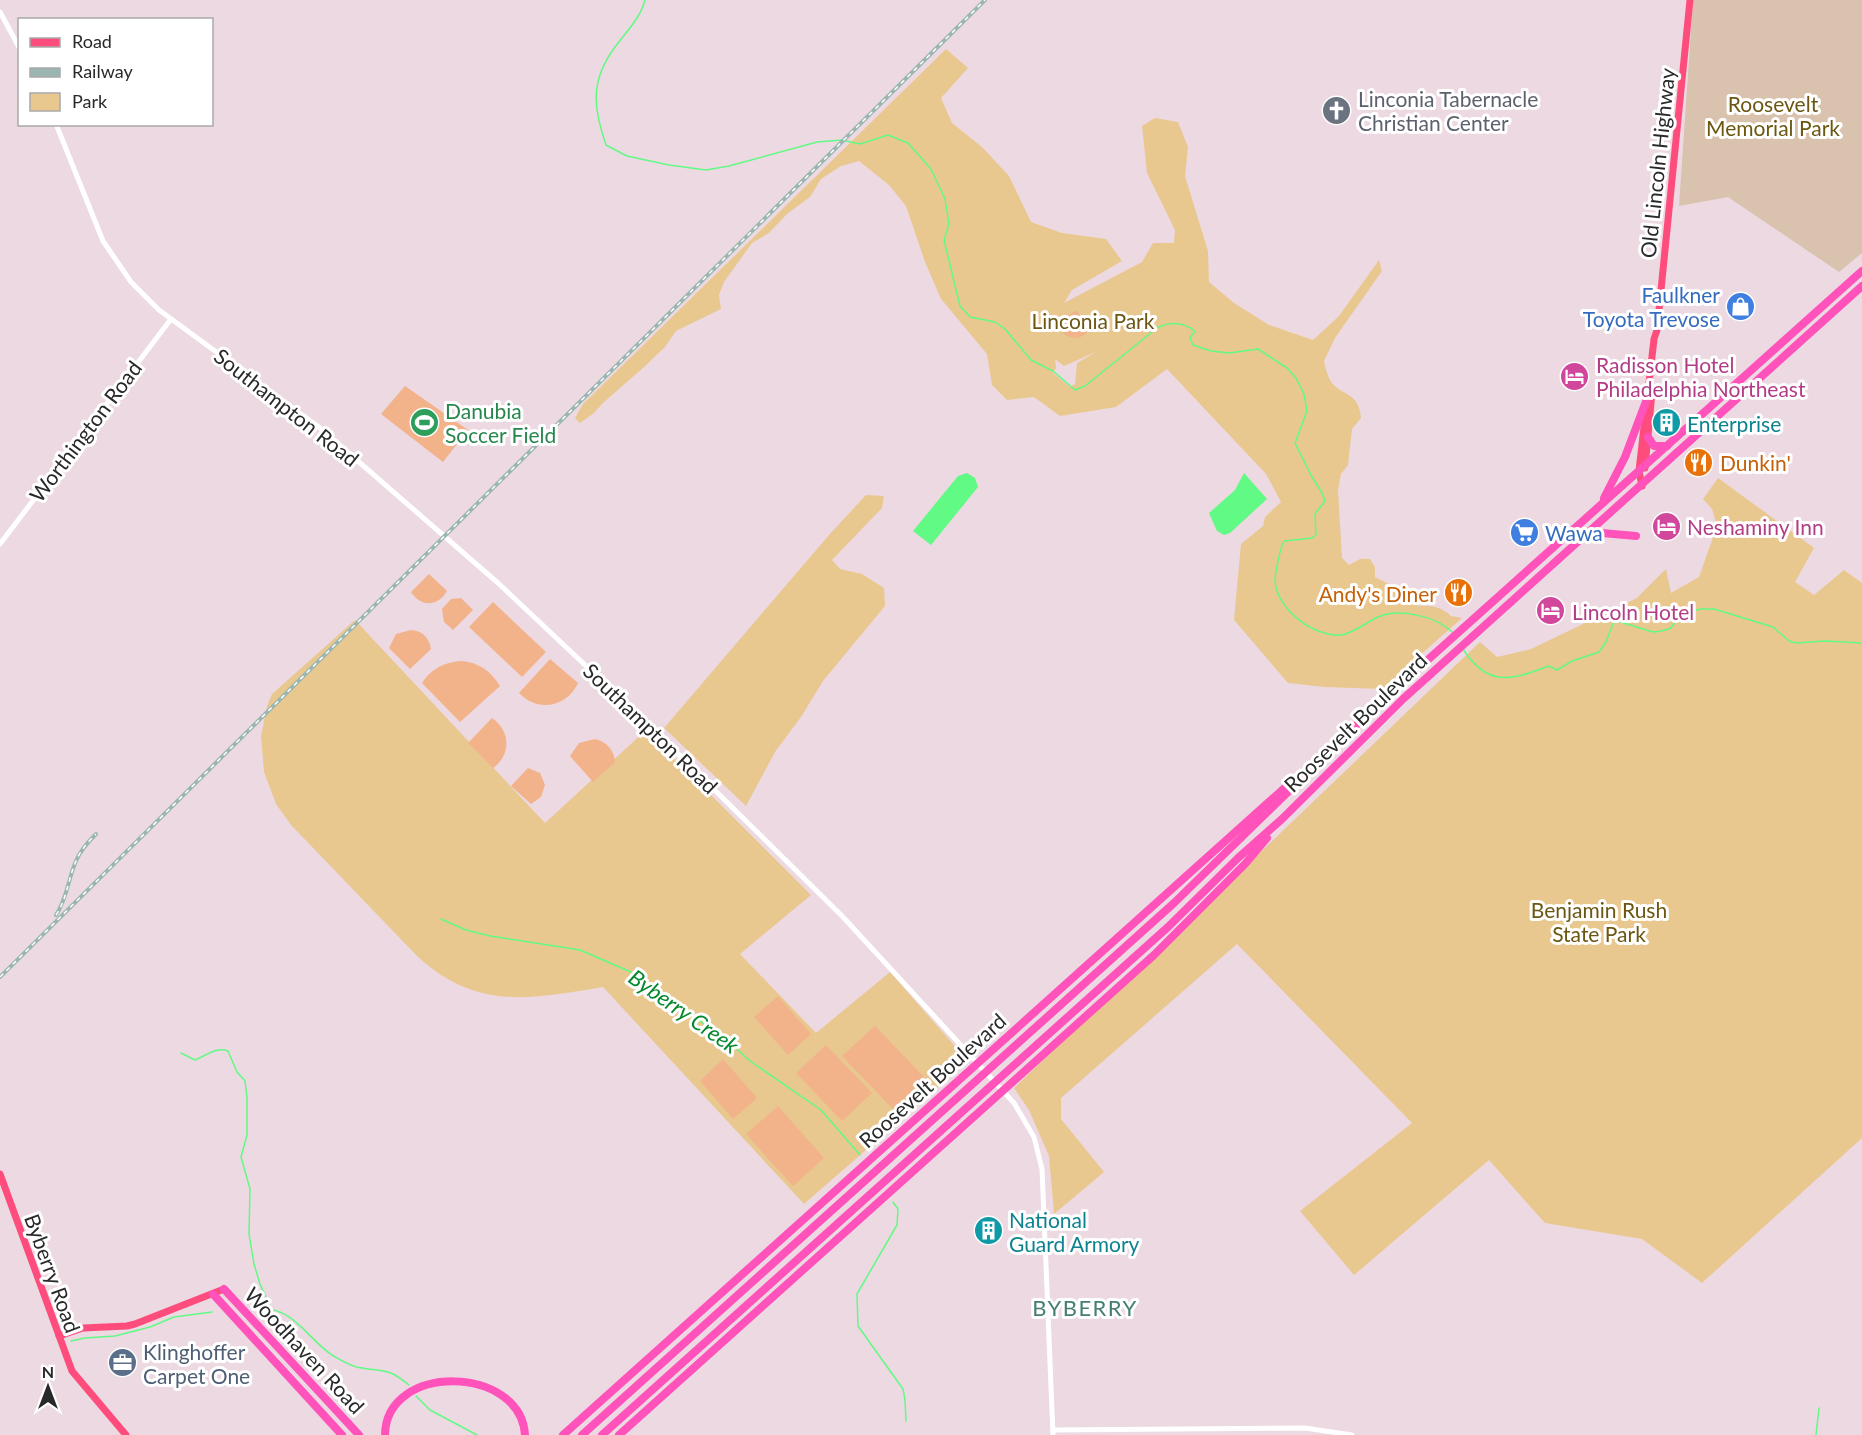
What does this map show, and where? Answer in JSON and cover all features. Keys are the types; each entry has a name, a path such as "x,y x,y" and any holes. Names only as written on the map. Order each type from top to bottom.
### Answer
{"highway":[{"name":"Roosevelt Boulevard","path":"582,1435 1174,903 1367,714 1456,633 1862,271"},
{"name":"Roosevelt Boulevard","path":"602,1435 1168,927 1238,858 1282,819 1383,718 1464,643 1582,540 1862,286"},
{"path":"1599,506 1623,463 1647,399"},
{"path":"1648,437 1654,446 1667,446"},
{"path":"1582,540 1602,533 1636,536"},
{"name":"Roosevelt Boulevard","path":"562,1435 1282,790 1326,754"},
{"name":"Roosevelt Boulevard","path":"621,1434 1167,943 1245,864 1282,819"},
{"path":"834,1192 888,1161"},
{"path":"867,1213 897,1170"},
{"name":"Woodhaven Road","path":"224,1289 359,1435"},
{"name":"Woodhaven Road","path":"213,1294 342,1435"},
{"path":"385,1435 388,1416 399,1400 425,1386 450,1382 477,1384 502,1397 519,1413 523,1420 525,1435"}],"main road":[{"name":"Old Lincoln Highway","path":"1642,468 1648,437 1690,0"},
{"name":"Old Lincoln Highway","path":"1641,486 1647,399 1657,330"},
{"name":"Byberry Road","path":"0,1174 72,1371 126,1435"},
{"path":"59,1336 84,1328 135,1324 224,1289"}],"street":[{"path":"0,12 18,45"},
{"name":"Southampton Road","path":"57,126 103,241 131,282 159,310 320,428 498,583 654,730 843,917 1019,1109 1030,1130 1042,1169 1053,1432"},
{"name":"Worthington Road","path":"0,544 171,319"},
{"path":"1053,1432 1305,1428 1352,1435"}],"green space":[{"name":"Roosevelt Memorial Park","path":"1693,0 1862,0 1862,253 1839,272 1728,197 1679,206"},
{"name":"Linconia Park","path":"946,49 968,68 941,98 952,123 982,147 1009,176 1031,222 1062,233 1106,239 1122,261 1072,290 1064,303 1142,262 1153,243 1174,243 1175,230 1147,173 1142,126 1155,118 1178,122 1188,147 1185,176 1208,251 1209,282 1234,303 1269,325 1313,340 1339,316 1379,260 1382,271 1335,338 1324,361 1330,380 1353,398 1360,409 1361,418 1352,429 1348,465 1341,474 1338,490 1342,558 1349,565 1360,559 1370,559 1375,567 1375,577 1395,587 1418,606 1436,607 1451,616 1462,618 1382,689 1288,683 1234,620 1241,544 1263,526 1265,517 1281,502 1266,474 1167,369 1116,407 1060,416 1034,397 1007,400 992,385 987,354 941,299 925,262 906,206 889,185 859,161 841,166 821,179 810,197 787,214 769,233 752,243 724,282 719,295 721,309 676,331 665,347 594,413 580,423 575,418 583,404","holes":["1096,352 1077,363 1075,384 1070,387 1053,373 1056,368 1055,359 1064,366"]},
{"name":"Benjamin Rush State Park","path":"1718,478 1814,548 1795,582 1814,595 1844,570 1862,583 1862,1138 1702,1283 1642,1239 1545,1223 1489,1160 1354,1275 1300,1211 1412,1123 1237,944 1061,1098 1061,1119 1104,1172 1054,1214 1049,1156 1029,1110 1014,1088 1480,642 1497,657 1531,649 1637,598 1666,569 1671,593 1699,577 1717,526 1712,509 1703,499"},
{"path":"866,495 884,496 882,508 832,560 840,569 862,574 884,588 885,606 823,681 801,717 775,752 746,806 664,728"},
{"path":"355,620 545,823 646,730 811,895 740,954 816,1033 890,972 968,1061 804,1204 603,987 552,995 505,997 461,986 439,974 417,956 291,825 276,804 264,772 261,736 272,694"}],"shaded area":[{"path":"1075,311 1089,329 1078,338 1063,333 1059,322"},
{"name":"Danubia Soccer Field","path":"405,386 468,430 443,462 381,414"},
{"path":"967,473 975,478 978,487 931,545 913,531 958,476"},
{"path":"1244,473 1267,499 1230,533 1224,535 1217,531 1209,513 1235,490"},
{"path":"429,574 447,591 439,600 429,603 419,600 411,592"},
{"path":"461,598 473,610 453,630 444,622 442,609 451,599"},
{"path":"493,602 546,652 522,677 469,627"},
{"path":"411,630 425,636 431,649 410,669 389,648 396,634"},
{"path":"550,659 578,683 567,698 560,702 543,705 519,693"},
{"path":"461,661 484,668 500,686 460,722 422,683 438,667"},
{"path":"492,718 503,729 506,743 503,757 493,768 468,743"},
{"path":"595,739 609,747 615,762 593,782 570,756 579,743"},
{"path":"528,768 540,773 545,785 541,797 531,804 511,786"},
{"path":"778,996 811,1034 788,1055 754,1017"},
{"path":"875,1026 925,1078 893,1109 842,1056"},
{"path":"826,1045 872,1093 842,1121 796,1073"},
{"path":"723,1059 757,1098 733,1119 700,1081"},
{"path":"778,1106 824,1158 793,1186 746,1134"}],"waterway":[{"path":"645,0 636,19 601,71 596,95 598,118 606,145 627,156 706,170 817,142 842,140 860,144 888,135 908,143 931,169 945,199 949,224 944,240 960,306 970,317 995,322 1005,329 1031,360 1053,371 1075,390 1085,386 1157,328 1167,324 1181,324 1195,331 1190,338 1193,345 1211,351 1229,353 1258,349 1287,368 1296,378 1304,394 1307,411 1295,443 1325,501 1315,514 1316,535 1312,538 1284,541 1278,561 1275,581 1277,592 1282,602 1299,620 1320,631 1341,635 1356,630 1378,617 1396,613 1427,618 1445,626 1452,632"},
{"path":"1463,649 1472,662 1491,675 1512,677 1549,666 1557,670 1572,661 1599,652 1613,624 1617,621 1653,632 1662,631 1671,628 1677,619 1700,609 1714,609 1773,627 1789,641 1796,643 1825,641 1862,643"},
{"name":"Byberry Creek","path":"441,919 466,930 490,936 580,950 631,972 728,1041 750,1061 821,1110 860,1155"},
{"path":"181,1053 195,1060 215,1051 228,1051 237,1072 245,1081 247,1135 241,1157 250,1189 249,1234 254,1264 271,1308"},
{"name":"Byberry Creek","path":"893,1202 898,1209 897,1225 857,1294 858,1326 903,1389 906,1421"},
{"path":"260,1309 271,1309 291,1318 323,1348 346,1363 391,1373 409,1385"},
{"path":"71,1341 115,1336 150,1327 174,1317 212,1312"},
{"path":"416,1396 430,1410 477,1435"},
{"path":"1816,1435 1819,1408"}],"railway":[{"path":"0,977 985,0"},
{"path":"56,915 63,902 78,857 96,834"}],"place":[{"name":"Linconia Tabernacle Christian Center","path":"1337,110"},
{"name":"Faulkner Toyota Trevose","path":"1741,306"},
{"name":"Radisson Hotel Philadelphia Northeast","path":"1575,376"},
{"name":"Danubia Soccer Field","path":"424,422"},
{"name":"Enterprise","path":"1666,423"},
{"name":"Dunkin'","path":"1699,462"},
{"name":"Neshaminy Inn","path":"1666,526"},
{"name":"Wawa","path":"1524,532"},
{"name":"Andy's Diner","path":"1458,593"},
{"name":"Lincoln Hotel","path":"1551,611"},
{"name":"National Guard Armory","path":"988,1231"},
{"name":"Klinghoffer Carpet One","path":"122,1363"}],"district":[{"name":"BYBERRY","path":"1085,1307"}]}
